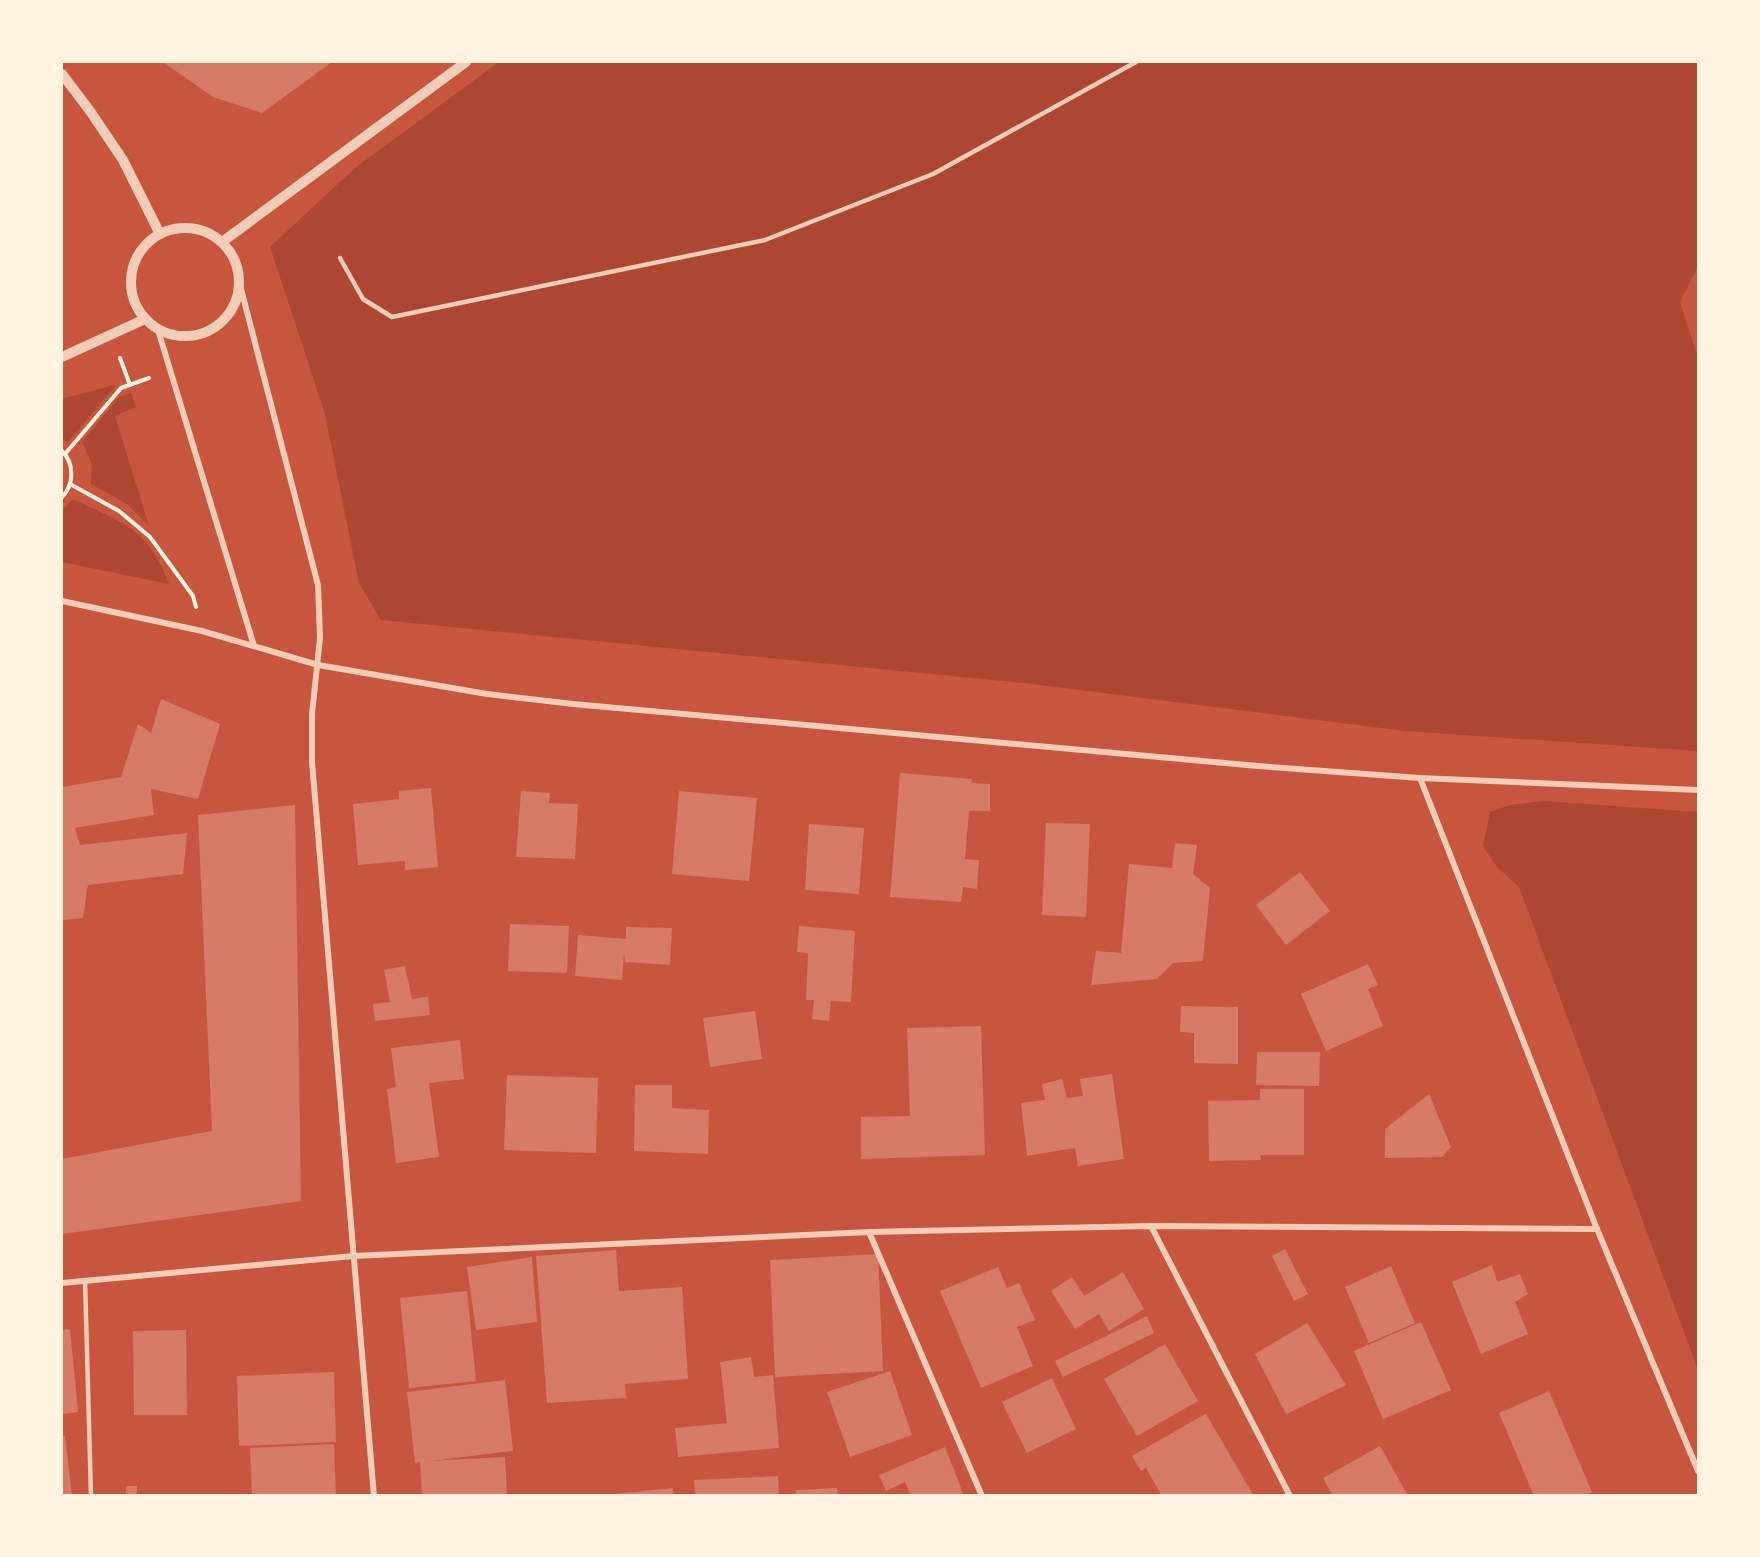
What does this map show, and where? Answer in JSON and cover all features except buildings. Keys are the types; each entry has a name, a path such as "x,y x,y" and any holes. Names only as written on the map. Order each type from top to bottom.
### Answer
{"street":[{"path":"222,242 466,62"},
{"path":"62,74 113,143 160,234"},
{"path":"240,285 234,307 220,324 201,334 179,337 158,330 146,320 135,302 131,283 134,263 144,247 160,234 175,229 192,228 208,233 222,242 235,261 318,585 321,612 312,714 312,762 374,1496"},
{"path":"62,357 146,320"},
{"path":"158,330 254,646"},
{"path":"62,601 202,631 318,665 487,694 573,704 1258,766 1420,778 1698,790"},
{"path":"1420,778 1597,1229 1698,1472"},
{"path":"62,1283 354,1256 869,1232 1151,1226 1597,1229"},
{"path":"1151,1226 1290,1496"},
{"path":"869,1232 982,1496"}],"lane":[{"path":"340,258 363,299 392,317 765,240 933,174 1136,62"},
{"path":"85,1280 91,1496"}],"path":[{"path":"62,498 70,484 71,469 63,453 121,388 171,371"},
{"path":"70,484 119,511 150,537 193,596 202,631"}],"shaded area":[{"path":"499,62 1698,62 1698,266 1680,302 1698,358 1698,751 1405,731 1024,683 381,620 359,583 325,414 270,247 355,168"},
{"path":"117,384 68,442 62,439 62,399"},
{"path":"131,393 136,407 115,416 149,526 127,504 91,484 92,465 82,442 119,397"},
{"path":"73,499 120,522 143,539 161,565 169,584 62,562 62,510"},
{"path":"1543,801 1698,812 1698,1370 1519,887 1497,867 1483,846 1490,812 1510,805"}]}
